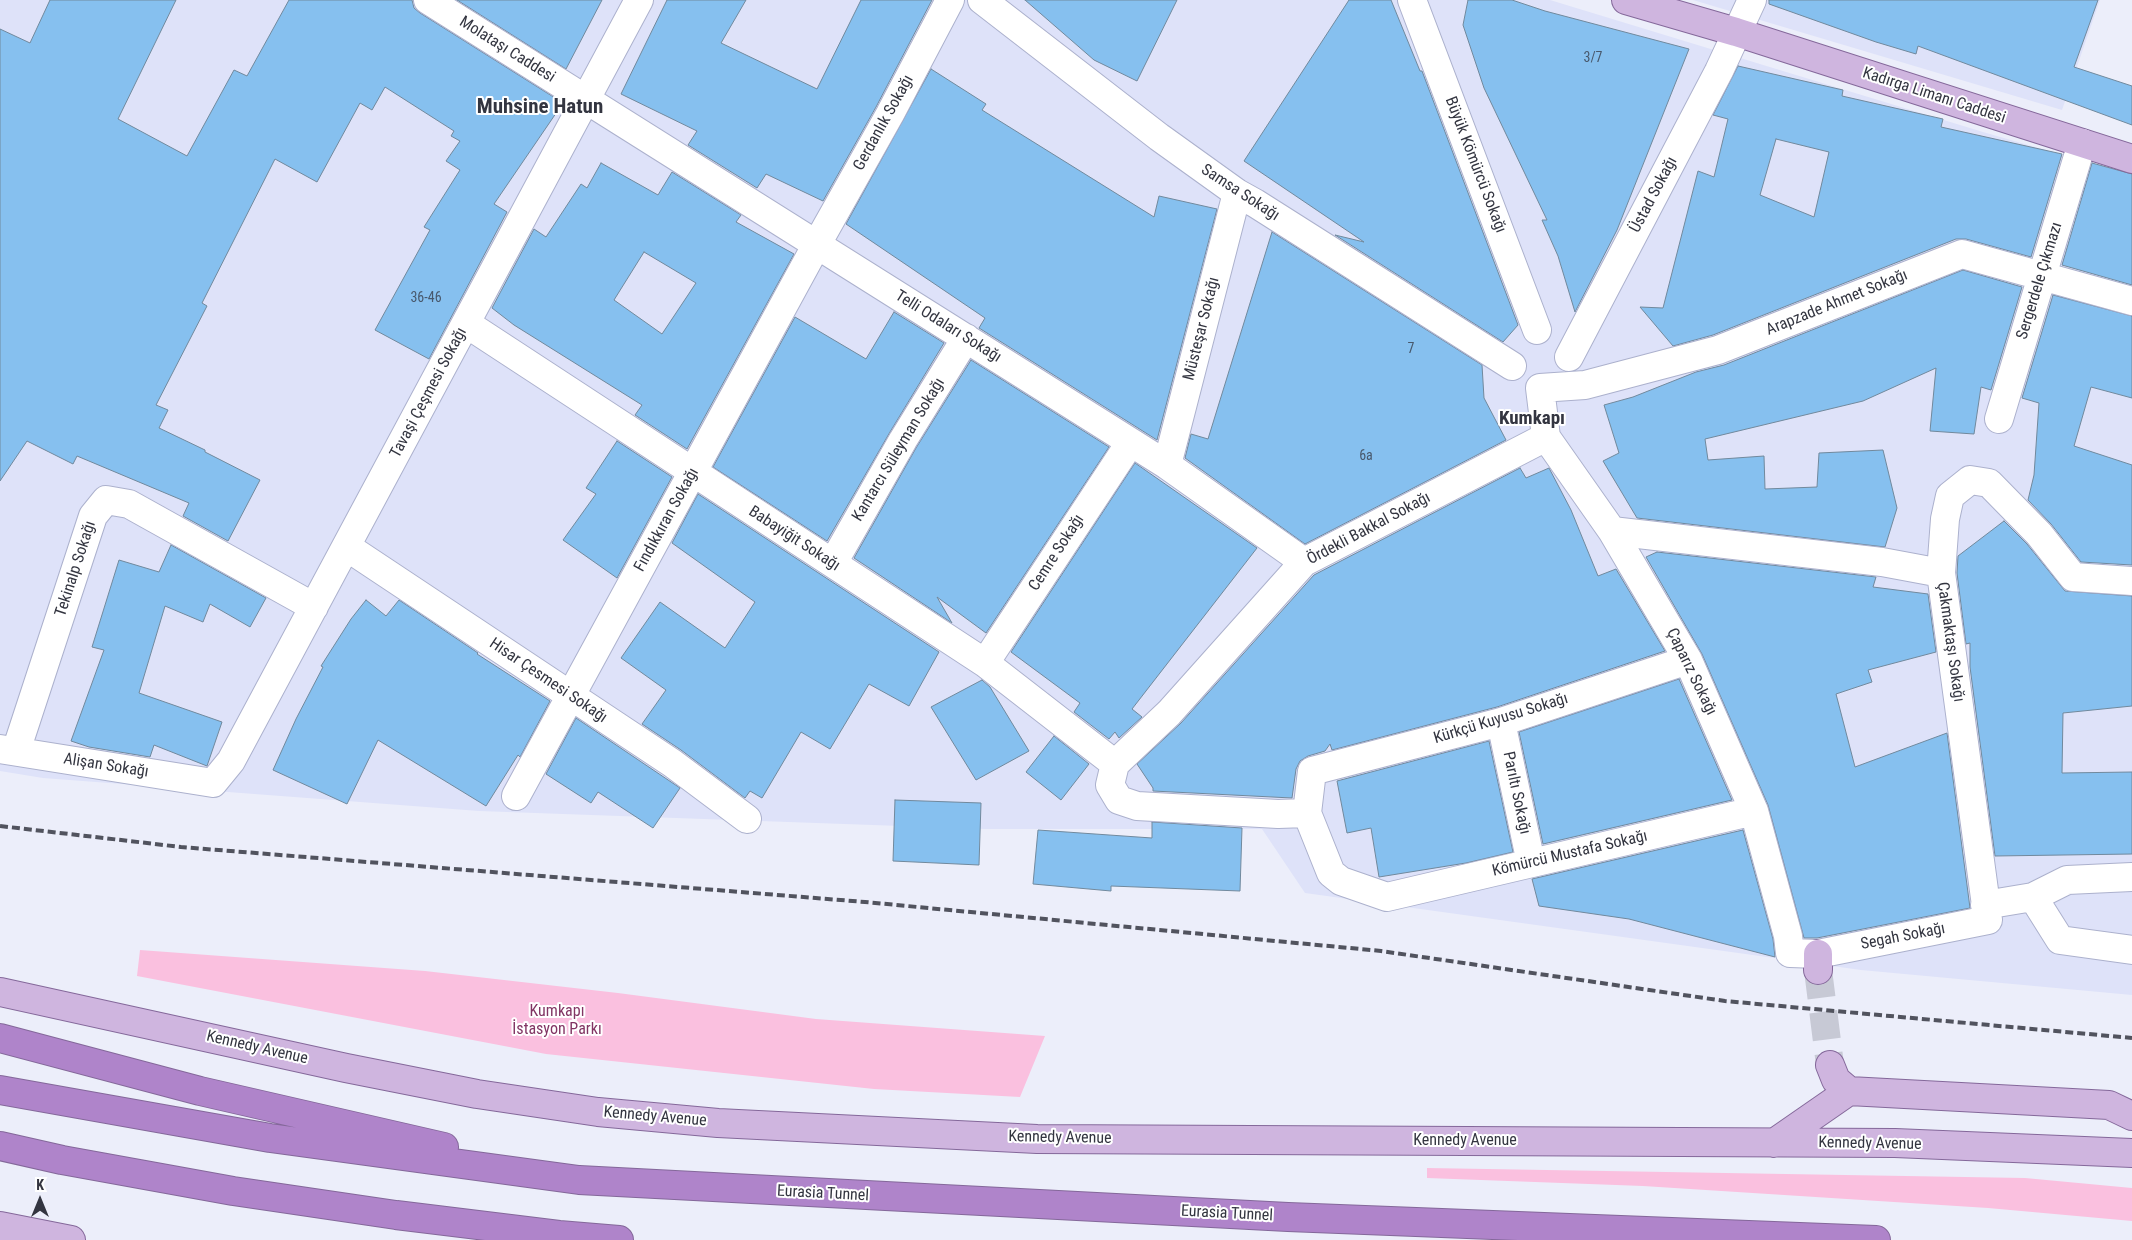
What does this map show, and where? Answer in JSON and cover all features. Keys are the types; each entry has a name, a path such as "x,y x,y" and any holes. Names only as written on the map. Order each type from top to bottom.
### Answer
{"highway":[{"path":"0,1038 200,1091 579,1180"},
{"path":"0,1090 270,1138 579,1180"},
{"path":"0,1146 62,1160 233,1191 406,1216 559,1235 618,1240"},
{"name":"Eurasia Tunnel","path":"579,1180 1288,1217 1876,1240"}],"main road":[{"name":"Kadırga Limanı Caddesi","path":"1626,0 1736,32 2132,159"},
{"name":"Kennedy Avenue","path":"0,992 346,1068 477,1094 598,1112 718,1123 1037,1139 1895,1143 2132,1153"},
{"path":"1830,1065 1836,1080 1849,1091 2109,1105 2132,1116"},
{"path":"1774,1143 1849,1091"},
{"path":"0,1226 71,1240"}],"street":[{"name":"Molataşı Caddesi","path":"428,0 586,99"},
{"name":"Tavaşi Çeşmesi Sokağı","path":"213,783 231,761 467,324 639,0"},
{"name":"Gerdanlık Sokağı","path":"816,244 890,114 950,0"},
{"name":"Samsa Sokağı","path":"982,0 1159,137 1236,193 1255,203 1512,366"},
{"name":"Büyük Kömürcü Sokağı","path":"1412,0 1537,330"},
{"name":"Üstad Sokağı","path":"1569,358 1719,71 1752,0"},
{"name":"Telli Odaları Sokağı","path":"586,99 1167,465 1304,562"},
{"name":"Sergerdele Çıkmazı","path":"1999,419 2082,143"},
{"name":"Müsteşar Sokağı","path":"1167,465 1236,193"},
{"name":"Fındıkkıran Sokağı","path":"516,796 816,244"},
{"name":"Arapzade Ahmet Sokağı","path":"1540,388 1586,385 1718,350 1962,254 2132,301"},
{"name":"Babayiğit Sokağı","path":"467,324 984,664 1115,764"},
{"path":"1537,330 1546,330 1562,340 1568,348 1569,358 1564,376 1549,386 1540,388 1530,386 1522,381 1512,366 1514,346 1520,339 1537,330"},
{"name":"Kantarcı Süleyman Sokağı","path":"833,564 903,440 966,338"},
{"name":"Çaparız Sokağı","path":"1540,388 1546,438 1612,531 1688,660 1754,811 1788,936 1790,952 1818,962"},
{"name":"Ördekli Bakkal Sokağı","path":"1115,764 1169,713 1304,562 1546,438"},
{"name":"Cemre Sokağı","path":"984,664 1130,443"},
{"path":"1941,573 1945,519 1950,496 1970,480 1989,483 2038,534 2074,577 2132,581"},
{"name":"Tekinalp Sokağı","path":"8,750 92,516 106,500 129,504 314,606"},
{"name":"Çakmaktaşı Sokağı","path":"1612,531 1882,562 1941,573 1986,912"},
{"name":"Hisar Çesmesi Sokağı","path":"347,547 672,764 747,819"},
{"name":"Kürkçü Kuyusu Sokağı","path":"1307,813 1312,771 1500,722 1688,660"},
{"name":"Parıltı Sokağı","path":"1500,722 1531,864"},
{"name":"Alişan Sokağı","path":"8,750 213,783"},
{"path":"1115,764 1110,785 1119,800 1137,806 1278,814 1307,813"},
{"name":"Kömürcü Mustafa Sokağı","path":"1307,813 1331,872 1341,881 1387,897 1754,811"},
{"name":"Segah Sokağı","path":"1818,962 2033,897 2067,880 2132,877"},
{"path":"2033,897 2060,940 2132,950"}],"shaded area":[{"path":"0,0 1550,0 1983,132 2132,175 2132,995 1861,970 1305,893 1262,829 985,829 479,811 43,778 0,771"},
{"path":"1693,0 2100,0 2062,110"}],"green space":[{"name":"Kumkapı İstasyon Parkı","path":"140,950 425,971 618,993 816,1019 1045,1036 1020,1097 874,1089 546,1054 137,976"},
{"path":"1427,1168 2025,1178 2132,1188 2132,1221 1988,1208 1643,1186 1427,1178"}],"building":[{"path":"50,0 176,0 118,119 187,156 234,70 247,76 289,0 412,0 414,8 420,13 563,103 494,204 507,212 429,359 375,330 430,230 424,227 460,170 446,161 460,141 451,136 454,131 385,87 372,110 360,103 317,182 275,159 202,303 207,306 156,405 168,410 159,428 260,480 228,541 183,516 189,503 77,456 73,464 27,441 0,481 0,29 30,43"},
{"path":"457,0 602,0 566,69"},
{"path":"667,0 746,0 721,43 817,89 861,0 932,0 876,107 823,201 766,174 757,188 688,145 697,131 621,94"},
{"path":"1025,0 1177,0 1137,81 1094,60"},
{"path":"1349,0 1391,0 1420,71 1422,71 1518,325 1503,342 1335,235 1364,242 1244,161"},
{"path":"1468,0 1512,0 1545,11 1689,49 1617,230 1575,312 1558,256 1542,220 1547,220 1484,88 1463,25"},
{"path":"1769,0 2098,0 2074,67 2132,86 2132,125 1918,46 1916,54 1876,42 1769,4"},
{"path":"1738,66 1843,90 1842,96 1943,119 1941,127 2062,154 2031,257 1966,239 1956,239 1713,335 1673,346 1640,307 1663,308 1698,171 1714,177 1728,119 1713,115","holes":["1776,139 1829,152 1814,217 1760,195"]},
{"path":"931,69 986,104 982,110 1154,217 1159,196 1217,209 1157,440 979,328 985,318 846,224"},
{"path":"601,163 658,195 672,172 741,215 736,222 794,254 687,449 635,415 642,405 514,325 492,308 534,229 546,237 581,184 587,188","holes":["644,252 696,283 662,334 614,300"]},
{"path":"2092,163 2132,174 2132,285 2062,265"},
{"path":"1272,232 1482,365 1484,398 1506,440 1305,544 1185,458 1191,434 1208,439"},
{"path":"1963,270 2022,287 1991,390 1981,387 1974,434 1930,431 1936,368 1863,401 1705,439 1708,460 1764,456 1765,489 1817,487 1819,453 1883,450 1897,508 1885,547 1637,518 1603,461 1619,453 1604,405 1633,397 1696,372 1724,365"},
{"path":"2053,295 2132,316 2132,398 2091,387 2074,446 2132,465 2132,565 2081,562 2051,524 2028,500 2034,475 2039,403 2022,398"},
{"path":"894,312 944,343 827,541 713,467 795,317 866,359"},
{"path":"971,360 1109,447 986,633 937,597 952,623 854,558 916,448"},
{"path":"617,441 672,477 617,578 563,540 596,494 586,488"},
{"path":"1135,463 1257,548 1132,709 1142,717 1119,738 1115,732 1109,739 1074,712 1080,703 1011,652"},
{"path":"1520,468 1526,478 1549,468 1571,510 1598,576 1616,569 1665,651 1497,707 1332,750 1330,744 1325,751 1308,756 1300,761 1296,769 1292,798 1153,791 1153,788 1137,764 1181,723 1314,575"},
{"path":"698,494 939,652 909,706 869,684 830,749 801,732 762,798 750,791 745,798 681,750 642,724 666,690 621,658 660,602 725,648 755,602 672,543"},
{"path":"2004,521 2027,544 2065,591 2132,596 2132,706 2063,713 2062,773 2132,772 2132,854 1995,856 1970,667 1970,643 1966,644 1957,573 1958,556"},
{"path":"171,545 266,598 250,627 210,604 203,622 165,606 139,693 222,722 207,766 154,745 150,757 89,747 71,741 104,650 92,647 119,560 159,572"},
{"path":"1657,552 1876,577 1873,587 1928,594 1936,652 1868,670 1872,682 1836,694 1855,767 1947,733 1970,908 1817,938 1804,938 1768,805 1702,654 1646,557"},
{"path":"366,600 386,616 399,600 477,654 550,701 520,757 518,755 486,806 378,740 347,804 273,770 296,719 323,667 321,666 351,619"},
{"path":"1679,679 1732,800 1543,844 1519,732"},
{"path":"982,680 990,687 1029,751 976,780 931,707"},
{"path":"576,718 680,788 653,828 598,792 591,803 546,774"},
{"path":"1054,736 1089,764 1061,800 1026,772"},
{"path":"1489,741 1513,852 1466,863 1379,877 1371,828 1347,833 1337,781"},
{"path":"895,800 981,803 979,865 893,861"},
{"path":"1152,822 1242,828 1240,891 1111,886 1111,891 1033,884 1038,830 1152,838"},
{"path":"1743,830 1773,939 1775,957 1629,919 1539,906 1532,879"}],"tunnel":[{"path":"1818,970 1830,1065"}],"railway":[{"path":"0,826 181,847 865,902 1381,951 1725,1001 2132,1038"}],"district":[{"name":"Muhsine Hatun","path":"540,108"},
{"name":"Kumkapı","path":"1532,419"}]}
